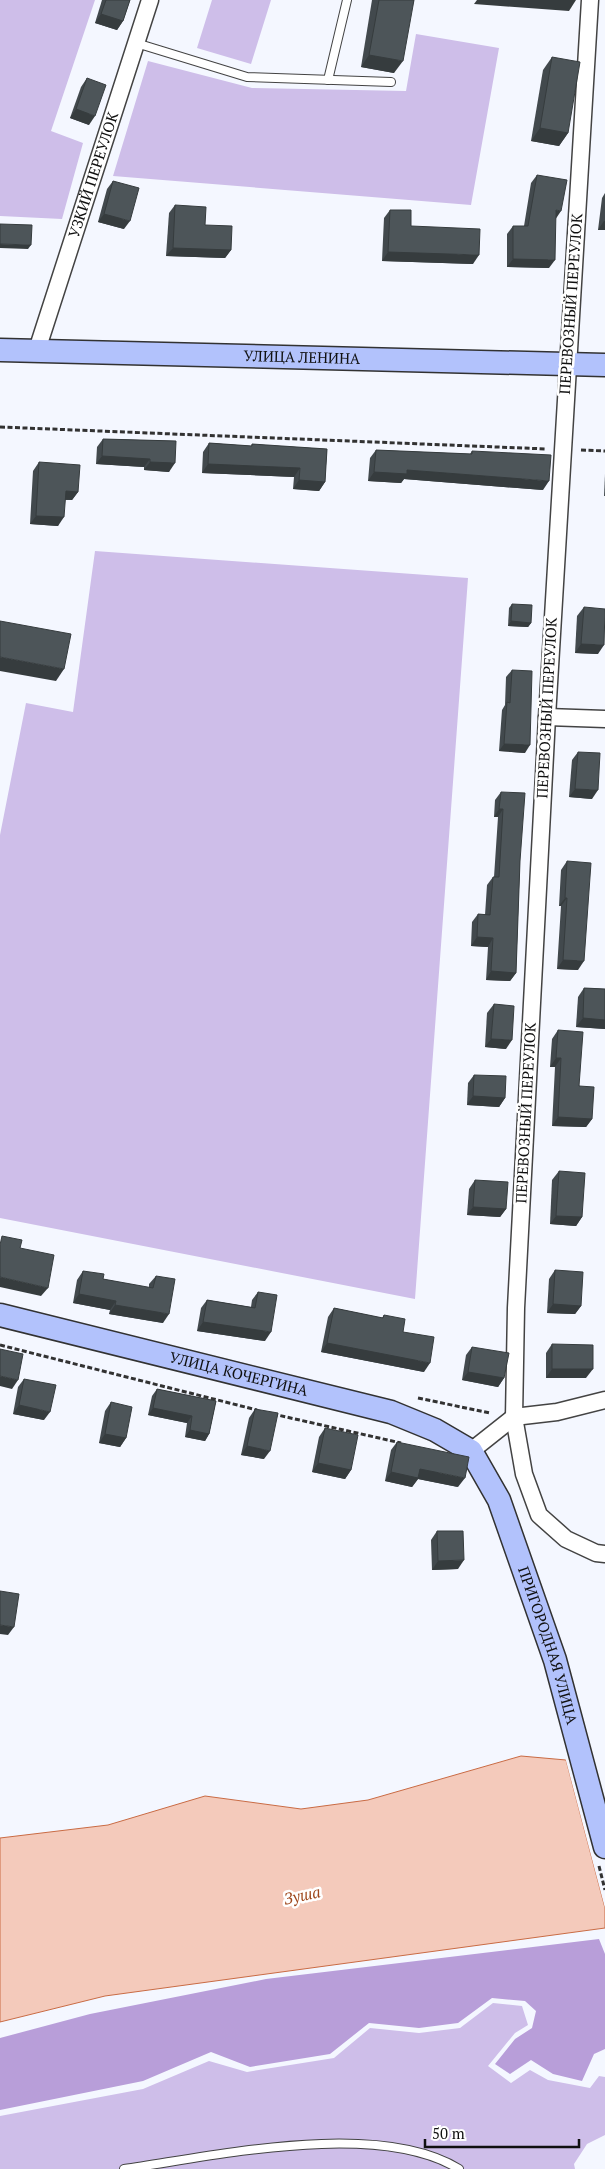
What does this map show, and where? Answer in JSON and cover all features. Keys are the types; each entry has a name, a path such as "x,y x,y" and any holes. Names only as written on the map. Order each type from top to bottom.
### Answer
{"main road":[{"name":"УЛИЦА ЛЕНИНА","path":"0,350 605,365"},
{"name":"УЛИЦА КОЧЕРГИНА","path":"0,1315 391,1412 435,1430 471,1451"},
{"name":"ПРИГОРОДНАЯ УЛИЦА","path":"471,1451 500,1500 555,1660 605,1847"}],"street":[{"name":"УЗКИЙ ПЕРЕУЛОК","path":"37,350 150,0"},
{"name":"ПЕРЕВОЗНЫЙ ПЕРЕУЛОК","path":"590,0 561,450 516,1308 514,1417 524,1474 539,1514 566,1539 596,1553 605,1554"},
{"path":"547,717 605,719"},
{"path":"471,1451 514,1417 558,1412 605,1400"}],"lane":[{"path":"328,80 347,0"},
{"path":"136,43 247,78 391,82"},
{"path":"124,2169 303,2143 391,2146 447,2162 459,2169"}],"path":[{"path":"0,426 561,450"},
{"path":"0,1345 332,1429 407,1444"}],"shaded area":[{"path":"0,0 95,0 51,131 83,143 62,219 0,216"},
{"path":"212,0 271,0 251,64 197,48"},
{"path":"416,34 499,48 471,205 113,176 148,61 252,88 406,91"},
{"path":"95,551 468,578 415,1299 0,1218 0,835 26,703 73,712"},
{"path":"599,1939 605,1954 605,2049 594,2054 582,2081 553,2074 531,2060 510,2074 495,2064 515,2039 532,2028 536,2011 525,2001 492,1998 458,2023 419,2028 369,2023 330,2054 250,2067 211,2052 143,2081 0,2110 0,2038 90,2014 266,1979"},
{"path":"493,2003 522,2006 528,2025 515,2033 488,2066 511,2083 530,2070 548,2080 590,2088 599,2076 605,2077 605,2135 587,2144 574,2164 575,2169 0,2169 0,2116 143,2089 209,2061 247,2072 334,2058 370,2028 419,2033 460,2028"}],"water":[{"name":"Зуша","path":"521,1756 566,1760 605,1908 605,1928 105,1996 0,2022 0,1838 108,1825 205,1796 301,1809 368,1800"}],"pier":[{"path":"565,1757 568,1759 605,1898 605,1908"}],"building":[{"path":"106,0 130,0 123,21 101,14"},
{"path":"379,0 414,0 403,61 369,55"},
{"path":"552,57 580,62 568,133 540,128"},
{"path":"87,78 106,85 95,116 76,109"},
{"path":"537,175 567,180 561,211 556,210 555,260 513,259 513,226 528,226"},
{"path":"113,181 139,188 130,221 104,214"},
{"path":"175,205 206,207 205,225 232,226 231,250 173,248"},
{"path":"390,210 411,210 411,226 480,229 479,255 388,252"},
{"path":"0,224 32,225 31,245 0,244"},
{"path":"103,439 176,441 175,463 150,462 150,459 102,456"},
{"path":"209,443 327,449 325,482 299,480 300,468 208,464"},
{"path":"376,450 472,454 472,451 551,455 549,481 407,470 407,474 374,472"},
{"path":"39,462 80,465 78,492 66,491 64,517 36,516"},
{"path":"512,604 532,605 531,623 511,621"},
{"path":"584,607 605,609 604,645 581,644"},
{"path":"0,621 71,634 64,669 0,657"},
{"path":"512,670 532,671 530,745 504,744 507,702 510,703"},
{"path":"578,752 600,753 598,790 575,789"},
{"path":"501,792 525,793 520,861 516,973 491,971 493,938 477,937 478,914 490,915 493,877 499,877 503,809 499,809"},
{"path":"567,861 591,863 584,961 563,960"},
{"path":"584,988 605,989 605,1020 583,1018"},
{"path":"494,1004 514,1006 512,1040 491,1039"},
{"path":"558,1030 583,1032 579,1086 594,1087 592,1119 558,1117 561,1058 556,1058"},
{"path":"474,1075 506,1076 505,1098 473,1096"},
{"path":"559,1171 585,1173 582,1217 556,1216"},
{"path":"475,1180 508,1182 506,1209 473,1207"},
{"path":"2,1236 22,1240 20,1248 54,1255 48,1288 0,1277 0,1245"},
{"path":"555,1270 583,1272 581,1306 553,1304"},
{"path":"83,1271 104,1274 103,1279 153,1288 156,1276 175,1279 169,1314 115,1305 116,1301 79,1294"},
{"path":"258,1292 277,1295 271,1332 203,1322 207,1300 255,1308"},
{"path":"334,1308 383,1318 384,1315 405,1319 403,1332 434,1337 430,1363 327,1343"},
{"path":"552,1344 593,1345 593,1369 552,1369"},
{"path":"472,1347 509,1353 504,1378 468,1372"},
{"path":"0,1349 23,1354 18,1380 0,1376"},
{"path":"24,1379 56,1385 50,1412 19,1405"},
{"path":"157,1389 216,1401 209,1434 190,1430 192,1416 153,1408"},
{"path":"111,1402 132,1407 126,1438 105,1434"},
{"path":"255,1409 278,1413 270,1451 247,1446"},
{"path":"325,1428 358,1435 351,1470 318,1463"},
{"path":"397,1442 469,1457 465,1478 420,1469 418,1478 391,1472"},
{"path":"437,1531 463,1531 464,1560 438,1561"},
{"path":"0,1591 19,1594 14,1627 0,1625"}]}
